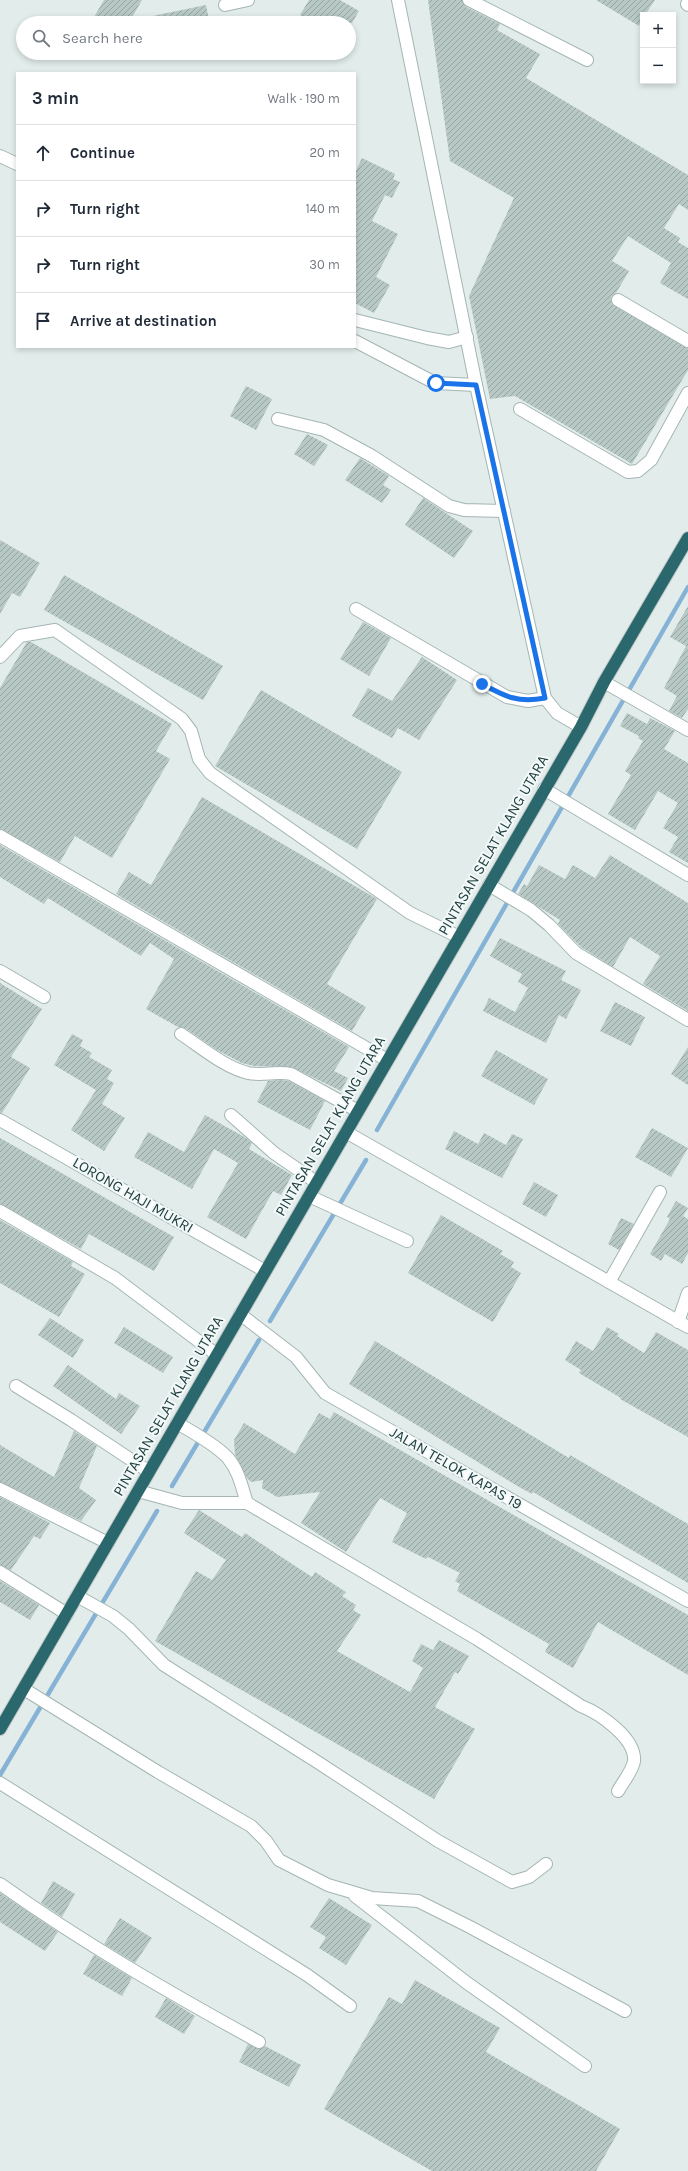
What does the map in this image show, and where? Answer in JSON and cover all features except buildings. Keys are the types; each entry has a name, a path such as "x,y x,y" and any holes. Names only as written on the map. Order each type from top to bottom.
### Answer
{"highway":[{"name":"PINTASAN SELAT KLANG UTARA","path":"0,1729 78,1596 148,1471 217,1355 459,937 493,888 550,792 581,727 609,685 688,538"}],"street":[{"path":"225,5 248,0"},
{"path":"398,0 464,338 476,385 545,698 557,713 581,727"},
{"path":"469,0 587,60"},
{"path":"0,156 16,164"},
{"path":"618,300 688,341"},
{"path":"356,320 449,342 464,338"},
{"path":"356,342 436,383 476,385"},
{"path":"520,409 628,472 638,471 651,460 688,393"},
{"path":"278,419 324,430 372,456 449,506 464,510 504,511"},
{"path":"356,609 507,697 528,701 545,698"},
{"path":"0,657 20,636 55,630 182,719 191,731 199,759 210,773 410,914 459,937"},
{"path":"609,685 688,730"},
{"path":"550,792 688,875"},
{"path":"0,836 387,1060"},
{"path":"493,888 531,910 549,925 576,953 688,1020"},
{"path":"0,971 44,997"},
{"path":"181,1034 238,1069 249,1073 280,1072 291,1074 358,1111"},
{"path":"231,1116 274,1153 316,1182"},
{"name":"LORONG HAJI MUKRI","path":"0,1120 265,1271"},
{"path":"346,1132 683,1324 688,1293"},
{"path":"609,1282 660,1192"},
{"path":"309,1196 340,1212 406,1241"},
{"path":"0,1211 115,1278 217,1355"},
{"name":"JALAN TELOK KAPAS 19","path":"240,1314 296,1357 325,1393 688,1601"},
{"path":"16,1386 72,1420 148,1471"},
{"path":"177,1423 198,1435 228,1458 240,1479 247,1504"},
{"path":"0,1489 108,1543"},
{"path":"138,1491 182,1503 247,1504 477,1639 581,1706 594,1711 605,1718 632,1747 634,1761 618,1790"},
{"path":"0,1572 67,1614"},
{"path":"78,1596 113,1616 129,1629 164,1665 320,1763 438,1841 512,1882 529,1877 546,1864"},
{"path":"24,1689 158,1772 251,1826 266,1841 279,1860 328,1885 372,1898 418,1901 470,1927 625,2011"},
{"path":"3,1784 307,1975 350,2006"},
{"path":"0,1884 52,1921 98,1950 162,1988 259,2042"},
{"path":"349,1891 467,1983 585,2066"}],"waterway":[{"path":"377,1130 688,587"},
{"path":"270,1321 366,1160"},
{"path":"172,1486 259,1340"},
{"path":"0,1775 157,1511"}],"route":[{"path":"436,383 476,385 545,698 528,701 507,697 482,684"}]}
